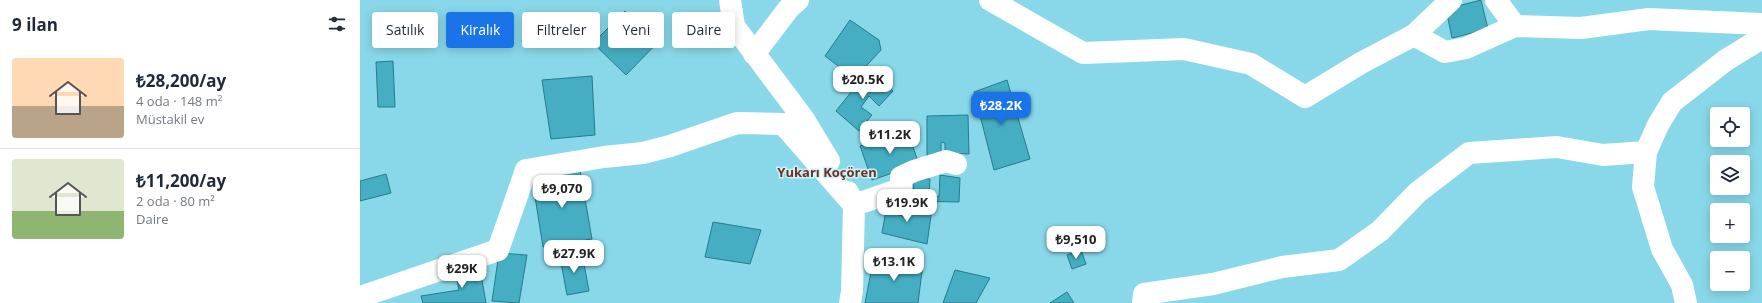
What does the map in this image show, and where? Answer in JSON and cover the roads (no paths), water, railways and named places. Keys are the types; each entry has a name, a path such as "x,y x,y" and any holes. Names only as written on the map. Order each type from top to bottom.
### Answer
{"street":[{"path":"730,0 734,26 802,118 844,185 854,205 852,291 850,303"},
{"path":"754,54 789,8 798,0"},
{"path":"990,0 1083,54 1184,49 1251,64 1305,97 1360,63 1414,35 1451,0"},
{"path":"1496,0 1515,26"},
{"path":"1414,35 1445,52 1466,48 1515,26 1581,28 1649,19 1762,24"},
{"path":"1686,303 1682,285 1662,249 1644,187 1646,152 1658,125 1672,102 1726,60 1762,38"},
{"path":"360,297 498,250 526,170 596,158 643,153 670,146 737,123 783,124 854,205"},
{"path":"1142,303 1144,294 1213,284 1282,267 1339,260 1380,231 1418,192 1469,153 1558,147 1603,155 1646,152"},
{"path":"854,205 901,189 901,177 914,171 946,161 956,164"}],"district":[{"name":"Yukarı Koçören","path":"827,172"}]}
